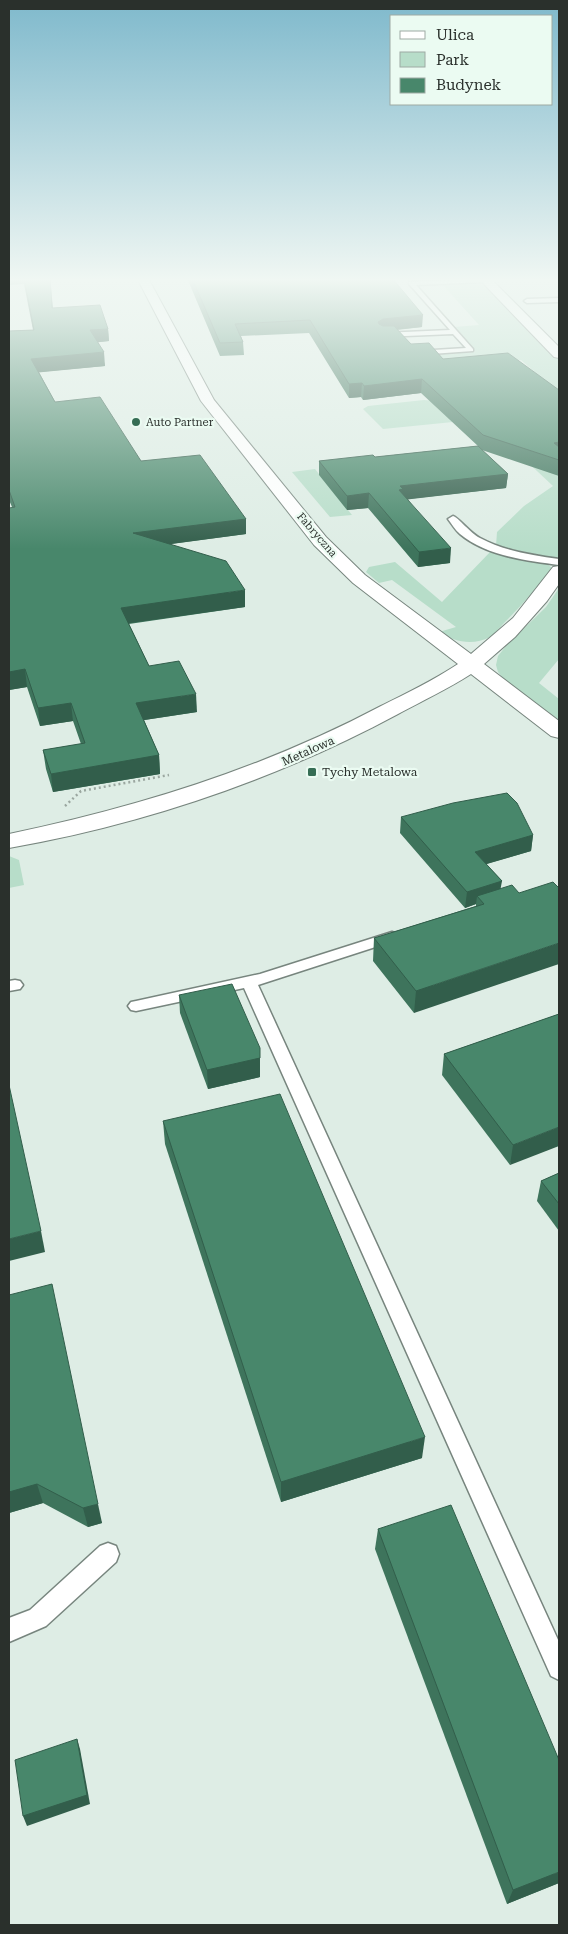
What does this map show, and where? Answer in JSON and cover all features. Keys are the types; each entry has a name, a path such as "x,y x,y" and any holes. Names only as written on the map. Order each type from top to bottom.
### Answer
{"street":[{"name":"Fabryczna","path":"190,368 208,401 320,541 359,579 559,731"},
{"name":"Metalowa","path":"9,841 76,828 182,799 242,778 342,735 440,684 472,664 513,629 559,571"}],"lane":[{"path":"453,519 463,532 475,540 494,548 559,562"},
{"path":"136,1006 249,981 402,934"},
{"path":"249,981 559,1668"},
{"path":"9,1630 38,1618 108,1554"}],"green space":[{"path":"406,368 436,368 408,371"},
{"path":"531,368 559,368 559,393"},
{"path":"424,400 435,401 443,413 453,422 383,429 363,409 368,406"},
{"path":"559,452 558,557 496,546 497,532 524,506 553,486 521,456"},
{"path":"315,469 352,515 330,517 292,472"},
{"path":"491,551 546,563 552,568 529,597 494,634 484,640 464,642 439,632 456,627 392,580 379,583 366,572 369,567 395,562 442,602"},
{"path":"559,588 559,659 539,683 559,699 559,720 506,682 498,672 496,665 498,656 506,646 546,607"},
{"path":"9,856 19,860 24,885 9,888"}],"building":[{"path":"9,368 36,368 55,402 100,397 141,461 200,455 246,519 133,533 226,561 245,590 121,608 149,666 179,661 196,694 136,703 159,755 51,774 43,750 85,743 71,703 38,708 25,669 9,672 9,508 15,507 9,490"},
{"path":"339,368 529,368 559,390 559,442 554,443 559,447 559,460 483,435 422,379 364,386 362,383 349,384"},
{"path":"478,446 508,474 400,486 403,489 399,490 451,548 419,552 369,493 347,496 319,461 373,455 375,457"},
{"path":"507,793 517,803 533,835 475,852 502,881 467,892 401,817 453,803"},
{"path":"553,882 559,888 559,943 416,991 374,938 484,904 477,896 512,885 519,893"},
{"path":"232,984 260,1048 260,1058 207,1070 179,995"},
{"path":"559,1014 559,1127 513,1145 444,1054"},
{"path":"9,1085 41,1231 9,1239"},
{"path":"280,1094 425,1437 281,1482 163,1121"},
{"path":"559,1173 559,1204 541,1181"},
{"path":"52,1284 98,1504 83,1508 37,1484 9,1492 9,1295"},
{"path":"451,1505 559,1760 559,1872 513,1890 378,1529"},
{"path":"77,1739 87,1795 23,1816 15,1760"}],"place":[{"name":"Auto Partner","path":"136,422"},
{"name":"Tychy Metalowa","path":"312,772"}]}
